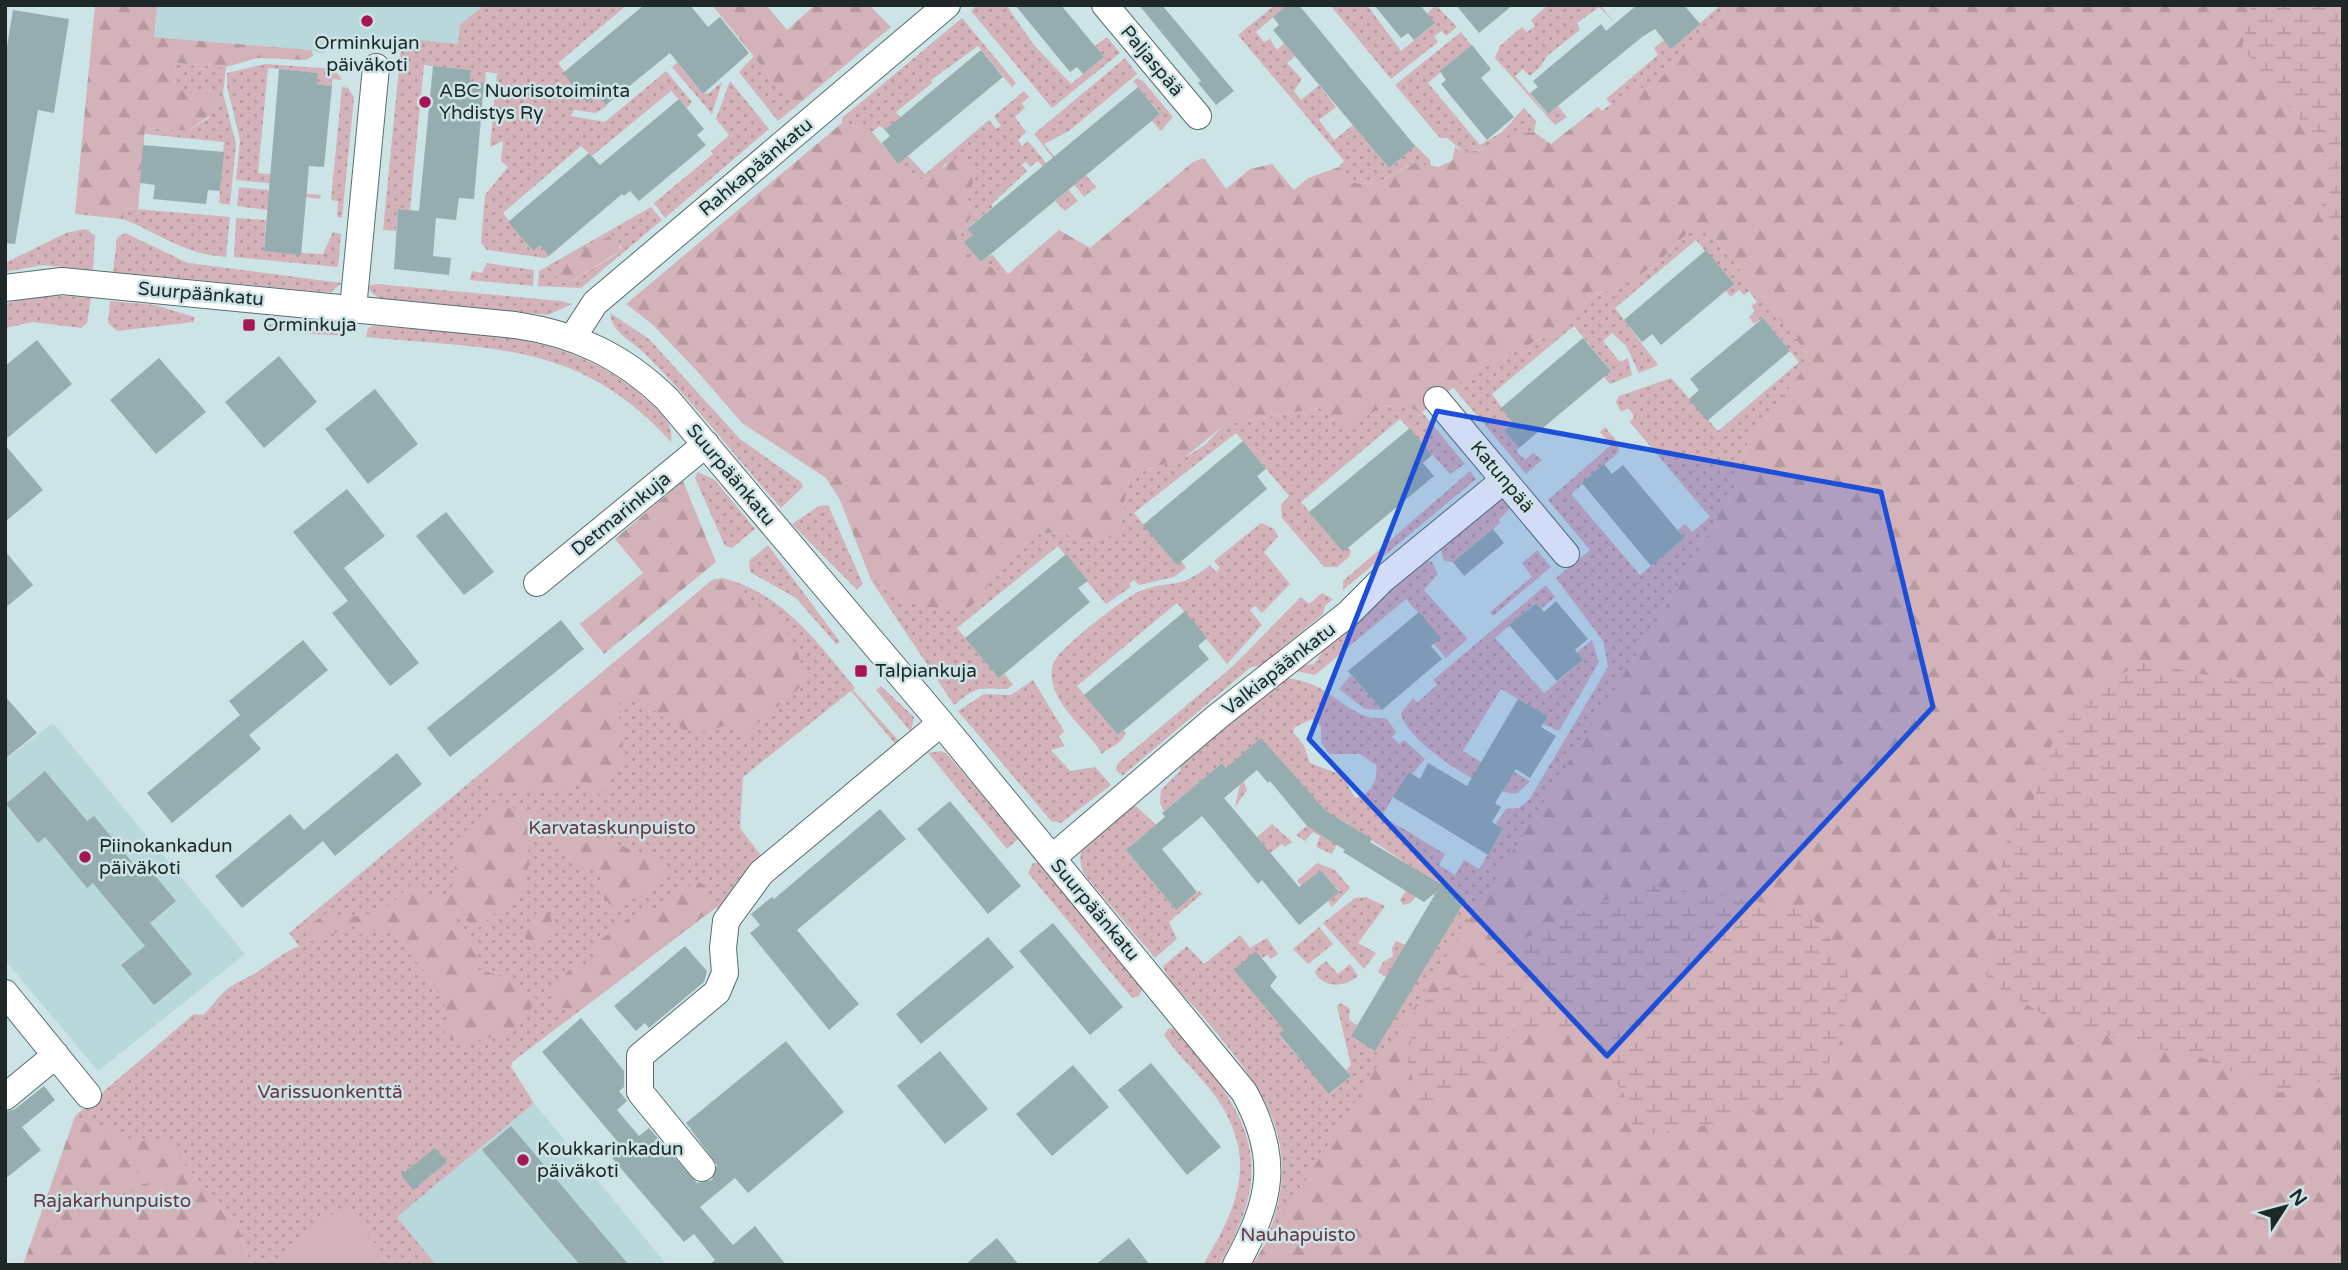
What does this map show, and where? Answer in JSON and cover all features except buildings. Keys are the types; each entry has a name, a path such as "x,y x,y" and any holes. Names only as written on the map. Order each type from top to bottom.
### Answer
{"street":[{"name":"Rahkapäänkatu","path":"573,337 594,303 947,5"},
{"name":"Paljaspää","path":"1105,5 1198,116"},
{"path":"353,309 376,67"},
{"name":"Suurpäänkatu","path":"5,288 62,281 515,325 573,337 608,353 648,380 706,444 941,723 1234,1078 1259,1124 1266,1149 1267,1176 1262,1215 1236,1265"},
{"name":"Katunpää","path":"1437,400 1566,554"},
{"name":"Detmarinkuja","path":"537,583 706,444"},
{"name":"Valkiapäänkatu","path":"1052,858 1217,717 1269,679 1349,613 1381,581 1504,480"},
{"path":"702,1168 640,1092 640,1056 717,992 725,973 723,947 726,920 761,873 941,723"},
{"path":"5,993 88,1095"},
{"path":"5,1097 56,1055"}],"highlighted area":[{"path":"1437,411 1881,492 1933,707 1607,1056 1309,739"}],"shaded area":[{"name":"Orminkujan päiväkoti","path":"157,5 597,5 534,59 326,38 324,55 312,50 154,37"},
{"name":"Piinokankadun päiväkoti","path":"53,723 245,954 98,1071 5,960 5,760"},
{"name":"Koukkarinkadun päiväkoti","path":"534,1103 667,1265 436,1265 396,1217"}],"green space":[{"path":"95,5 157,5 154,37 312,50 313,56 306,60 257,58 226,67 176,63 174,88 203,91 214,98 217,110 188,131 145,128 138,209 125,208 123,219 75,214"},
{"path":"484,5 627,5 558,63 587,102 597,95 607,106 596,113 574,110 571,116 605,122 666,71 692,102 687,108 671,91 592,156 581,146 503,213 532,251 540,245 549,256 545,258 487,250 481,243 485,195 508,167 501,161 503,141 490,147 497,73 486,72 485,83 470,82 471,70 424,65 410,210 398,209 396,231 383,230 402,38 458,44 460,25"},
{"path":"712,5 766,5 787,30 815,5 869,5 891,27 795,107"},
{"path":"977,5 1006,5 1034,45 1071,84 1104,57 1095,46 1107,37 1120,53 1052,108 971,11"},
{"path":"1275,5 1287,5 1256,32 1264,42 1270,39 1277,50 1284,43 1295,56 1287,63 1302,79 1294,91 1301,100 1319,85 1336,107 1319,120 1334,140 1353,125 1389,168 1415,145 1430,160 1431,166 1413,163 1376,184 1353,183 1339,167 1344,161 1238,35"},
{"path":"1330,5 1367,5 1401,51 1434,24 1427,13 1436,5 1457,27 1446,36 1442,31 1434,36 1438,42 1391,79"},
{"path":"1548,5 1600,5 1615,23 1599,7 1577,23 1580,30 1547,56 1530,76 1523,69 1515,76 1547,114 1558,106 1567,117 1555,125 1495,58 1500,46 1522,27 1527,32 1535,26 1531,20"},
{"path":"1721,5 1727,7 1717,26 1686,45 1664,78 1645,90 1638,86 1630,90 1611,110 1602,111 1611,104 1606,99 1658,55 1654,48 1664,40 1671,48"},
{"name":"Nauhapuisto","path":"1726,5 2343,5 2343,1265 1252,1265 1653,628 1736,485 1747,445 1808,363 1806,352 1711,233 1693,227 1659,262 1619,288 1594,294 1552,333 1472,373 1421,413 1400,405 1391,405 1375,411 1348,428 1319,408 1222,427 1184,458 1133,474 1122,519 1111,535 1099,540 1080,542 1067,534 1039,533 995,570 982,598 965,609 952,612 912,603 871,580 840,500 826,478 742,423 652,324 626,304 842,123 855,126 902,170 923,180 959,156 969,161 974,179 968,199 971,217 957,239 973,259 1008,274 1059,230 1090,248 1193,162 1204,158 1226,189 1250,169 1272,164 1294,190 1308,178 1339,167 1353,183 1376,184 1414,163 1438,167 1452,161 1455,147 1475,151 1520,134 1534,132 1551,144 1598,107 1602,111 1611,110 1629,90 1638,86 1645,90 1653,84 1685,46 1720,20"},
{"path":"2252,5 2343,5 2343,243 2319,216 2328,186 2324,150 2242,47"},
{"path":"962,18 1016,83 1012,87 978,46 931,80 932,83 896,112 901,118 885,130 880,126 872,132 898,163 908,156 925,174 989,120 996,129 1001,126 994,116 1024,91 1029,97 1022,103 1025,108 1015,117 1026,132 1018,140 1022,146 1028,141 1078,201 1065,211 1055,201 1065,193 1038,161 1030,167 1026,162 1022,165 1027,171 991,205 993,207 967,228 973,235 965,242 981,262 992,254 1008,274 973,259 957,239 971,217 968,199 974,179 946,163 937,174 923,180 902,170 855,126 842,123 842,118"},
{"path":"1461,32 1480,56 1441,72 1428,83 1480,145 1502,132 1524,108 1536,121 1534,132 1483,149 1464,152 1447,138 1440,138 1395,85"},
{"path":"690,51 695,53 680,66 703,94 709,93 722,82 712,114 672,67"},
{"path":"754,56 795,107 778,121 739,72"},
{"path":"1125,58 1137,74 1069,131 1044,144 1076,183 1086,175 1096,187 1084,197 1034,134"},
{"path":"176,63 226,67 223,93 236,144 230,205 219,203 224,142 145,134 145,128 188,131 210,117 174,88"},
{"path":"265,64 334,69 342,80 332,79 332,86 317,84 318,73 268,68 258,173 290,176 289,185 236,180 240,140 227,86 227,73"},
{"path":"1137,78 1143,81 1173,117 1161,131 1152,121 1160,113 1133,81"},
{"path":"730,81 769,129 665,218 654,203 713,154 711,151 729,135 716,119"},
{"path":"342,87 348,88 354,97 342,218 337,217 338,201 331,200"},
{"path":"239,187 321,195 320,199 306,197 268,210 237,206"},
{"path":"651,207 662,220 581,288 538,286 539,271","holes":["621,246 620,251 570,282 562,283 557,278 556,270"]},
{"path":"124,208 230,217 226,257 185,248 123,219"},
{"path":"236,218 266,220 264,251 323,254 333,232 341,234 338,267 234,257"},
{"path":"1693,227 1711,233 1806,352 1809,363 1747,445 1736,485 1653,628 1337,1135 1265,1243 1277,1207 1282,1175 1280,1145 1272,1118 1242,1066 1173,984 1163,966 1187,946 1204,964 1240,935 1250,948 1267,938 1278,954 1271,959 1267,955 1262,958 1256,952 1284,1030 1279,1035 1330,1094 1351,1076 1346,1071 1351,1065 1337,1006 1341,1003 1350,1009 1349,1020 1357,1025 1351,1036 1374,1050 1386,977 1378,972 1383,962 1393,956 1392,948 1396,941 1406,945 1399,956 1423,970 1466,899 1435,896 1422,888 1411,903 1403,905 1400,900 1418,871 1340,819 1337,844 1332,854 1316,847 1320,836 1313,832 1305,841 1296,835 1325,810 1261,739 1243,780 1247,790 1235,807 1240,784 1222,763 1164,811 1160,803 1161,790 1180,771 1182,761 1286,678 1299,680 1320,688 1365,716 1387,719 1396,732 1392,737 1399,744 1404,740 1425,759 1393,797 1382,816 1445,854 1439,865 1455,875 1464,860 1479,869 1503,830 1496,824 1506,809 1519,808 1529,800 1608,667 1603,641 1556,578 1590,550 1548,500 1611,445 1600,432 1605,427 1617,442 1619,452 1571,494 1640,575 1684,538 1678,530 1685,524 1692,532 1710,517 1630,422 1634,416 1628,408 1621,412 1616,402 1619,396 1671,378 1718,431 1799,362 1763,318 1754,324 1749,317 1755,311 1751,306 1757,302 1749,291 1744,295 1739,290 1731,297 1696,240 1615,308 1658,365 1639,373 1626,346 1612,333 1603,341 1620,362 1628,358 1632,375 1610,384 1604,377 1611,371 1574,326 1492,394 1513,423 1504,431 1519,448 1516,451 1525,460 1533,453 1542,460 1526,474 1453,387 1472,373 1552,333 1594,294 1619,288 1659,262","holes":["1312,719 1321,726 1321,742 1329,754 1360,754 1376,765 1375,781 1365,794 1355,798 1342,775 1310,763 1304,746 1293,732 1295,727"]},
{"path":"86,229 95,236 93,270 42,265 5,272 5,263 66,233"},
{"path":"125,233 188,263 342,283 331,292 323,292 113,272 117,238"},
{"path":"611,235 618,240 620,251 570,282 562,283 557,279 556,270 561,263"},
{"path":"487,263 534,270 533,286 470,280 472,271 482,273"},
{"path":"376,284 572,304 548,315 379,298 368,286"},
{"path":"30,297 91,298 87,323 81,328 33,322 5,328 5,304"},
{"path":"110,301 155,305 194,317 194,322 117,331 108,323"},
{"path":"610,313 649,339 740,439 801,482 803,487 781,508 680,390 618,331"},
{"path":"316,319 339,322 343,336 266,330 266,325"},
{"path":"373,326 484,334 555,348 588,361 620,379 650,403 669,425 671,442 636,409 602,384 567,367 494,349 366,337 368,328"},
{"path":"1400,403 1422,412 1465,464 1450,474 1400,419 1301,502 1343,552 1348,548 1351,551 1349,557 1337,567 1324,567 1282,518 1281,505 1289,496 1236,433 1134,513 1177,565 1182,561 1186,568 1174,577 1139,585 1134,580 1129,584 1131,587 1106,604 1058,546 957,628 999,678 1005,674 1013,685 1007,689 979,689 954,705 871,580 903,598 952,612 982,598 995,570 1039,533 1067,534 1080,542 1099,540 1111,535 1122,519 1133,474 1184,458 1205,445 1222,427 1319,408 1328,412 1333,420"},
{"path":"1470,471 1476,479 1343,590 1343,581"},
{"path":"698,472 715,480 755,529 732,548 725,546 695,478"},
{"path":"683,481 716,562 604,654 580,624 643,573 615,539"},
{"path":"1501,498 1511,507 1499,520 1500,523 1453,562 1444,561 1440,548"},
{"path":"828,505 863,584 857,590 792,524 819,506"},
{"path":"1261,523 1274,529 1278,537 1264,552 1290,584 1262,613 1255,606 1250,610 1262,625 1227,664 1177,603 1077,686 1118,735 1124,731 1126,734 1120,742 1101,754 1056,692 1052,674 1056,659 1095,622 1140,591 1182,581 1210,565 1216,572 1220,568 1214,561"},
{"path":"768,545 840,642 836,644 796,598 750,572 749,561"},
{"path":"1537,550 1551,567 1493,616 1490,612 1532,577 1522,563"},
{"path":"1425,559 1432,562 1438,574 1424,590 1467,638 1446,658 1434,644 1440,638 1406,599 1315,675 1296,671 1298,666 1314,664 1321,654 1320,649"},
{"path":"722,578 763,595 797,621 899,741 896,745 851,691 743,777 740,828 763,858 718,913 717,907 512,1062 511,1067 534,1103 397,1217 436,1265 251,1265 237,1225 164,1141 136,1142 75,1116 194,1014 203,1015 230,987 299,946 289,933 703,588"},
{"path":"722,578 747,588 743,594 747,606 771,613 780,622 795,645 804,684 745,734 727,725 700,733 682,730 676,720 624,697 620,701 619,713 622,758 603,793 593,796 578,785 555,791 493,789 488,782 490,772 500,758 712,580"},
{"path":"1546,585 1555,597 1541,609 1535,603 1495,638 1544,693 1583,660 1577,652 1592,640 1599,662 1559,731 1543,724 1547,716 1501,689 1463,751 1509,779 1514,772 1530,781 1518,793 1506,792 1470,777 1432,752 1406,725 1401,713 1413,698 1417,703 1437,685 1433,680"},
{"path":"1322,593 1333,599 1325,606 1323,614 1260,666 1251,667 1122,776 1116,770 1118,763 1232,667 1301,597 1309,604"},
{"path":"2146,661 2194,673 2244,681 2294,681 2343,671 2343,1075 2278,1093 2203,1058 2137,1045 2044,1015 1986,980 1997,932 2000,875 2006,843 2032,805 2055,735 2094,689"},
{"path":"1351,675 1382,710 1365,709 1339,689"},
{"path":"1033,680 1064,731 1059,737 1065,746 1051,750 1070,771 1095,767 1111,785 1061,823 1051,821 958,711 984,694 1011,695"},
{"path":"881,686 914,717 911,732 876,690"},
{"path":"928,753 946,753 1019,838 1007,849"},
{"path":"1126,804 1137,807 1160,828 1147,832 1126,850 1175,909 1199,891 1202,894 1169,922 1177,939 1155,958 1084,874 1081,862 1081,852 1091,833"},
{"path":"499,807 531,810 552,822 544,822 541,834 528,850 529,861 523,893 513,894 506,911 497,912 478,928 460,916 452,919 456,927 477,943 478,969 512,980 529,999 533,996 538,1000 510,1033 466,1043 443,1035 452,1020 431,979 387,928 358,935 354,926 309,942 305,929 326,913 347,918 383,911 411,885 432,899 437,890 447,896 454,877 453,842 481,816"},
{"path":"1272,824 1292,842 1285,847 1282,844 1270,853 1257,837"},
{"path":"554,827 593,833 588,841 607,841 614,850 618,850 621,845 653,857 665,865 666,876 616,911 599,892 602,873 594,869 584,876 577,861 557,842"},
{"path":"1033,863 1038,863 1137,980 1142,990 1139,996 1132,998 1028,873"},
{"path":"1317,863 1335,870 1350,888 1332,907 1328,901 1339,891 1321,870 1301,886 1297,881"},
{"path":"701,883 717,906 582,1008 553,1008 550,999 562,978 575,965 581,963 587,972 599,941 627,920 664,905 672,893"},
{"path":"1640,884 1805,909 1849,962 1844,1035 1816,1086 1730,1121 1636,1137 1624,1095 1584,1027 1516,1029 1475,1076 1423,1111 1408,1063 1416,1007 1500,950"},
{"path":"1366,897 1385,906 1358,943 1376,953 1364,969 1323,923 1355,898"},
{"path":"545,907 552,925 549,936 537,949 530,947 525,937 534,915"},
{"path":"1319,927 1333,944 1308,964 1293,949"},
{"path":"1326,961 1338,974 1350,964 1358,976 1342,984 1324,982 1315,973"},
{"path":"1176,1028 1201,1058 1237,1113 1247,1139 1252,1166 1249,1196 1238,1228 1219,1265 1203,1265 1234,1203 1240,1162 1237,1141 1216,1097 1164,1035 1168,1029"},
{"name":"Rajakarhunpuisto","path":"75,1116 136,1141 164,1141 237,1225 251,1265 23,1265"},
{"path":"141,1166 145,1166 149,1174 144,1205 135,1200 129,1186"},
{"path":"344,1205 385,1256 374,1265 271,1265"}],"place":[{"name":"Orminkujan päiväkoti","path":"367,21"},
{"name":"ABC Nuorisotoiminta Yhdistys Ry","path":"425,102"},
{"name":"Orminkuja","path":"249,325"},
{"name":"Talpiankuja","path":"861,671"},
{"name":"Piinokankadun päiväkoti","path":"85,857"},
{"name":"Koukkarinkadun päiväkoti","path":"523,1160"}],"park label":[{"name":"Karvataskunpuisto","path":"612,828"},
{"name":"Varissuonkenttä","path":"330,1092"}]}
